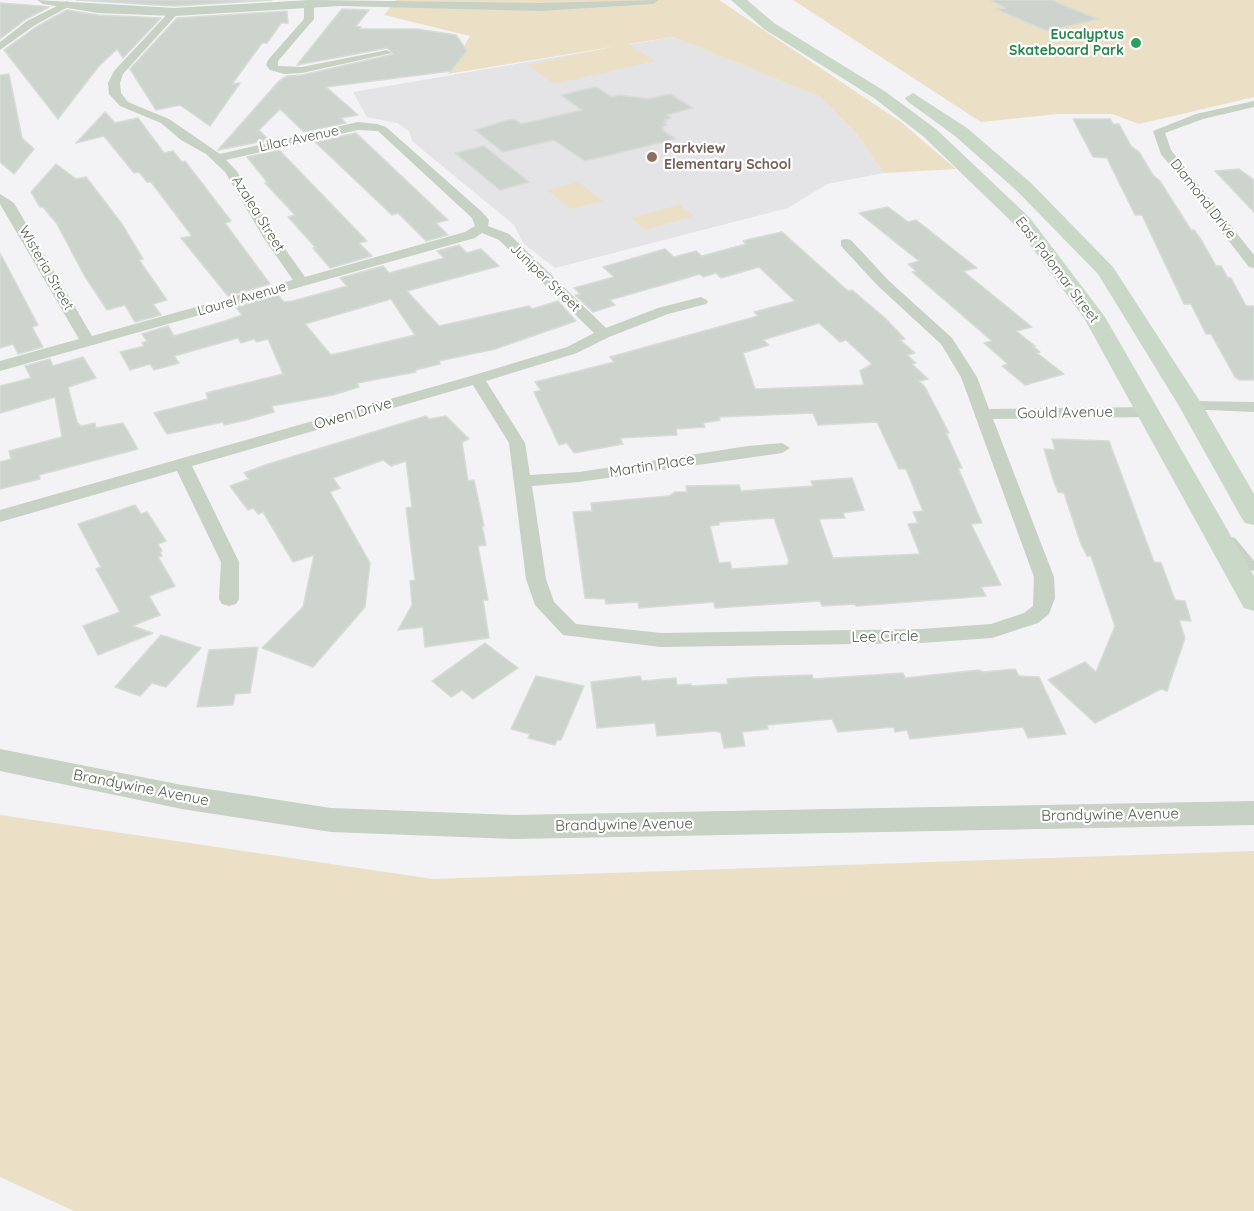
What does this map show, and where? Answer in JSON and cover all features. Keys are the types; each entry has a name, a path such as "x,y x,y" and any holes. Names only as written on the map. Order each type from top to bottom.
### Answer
{"main road":[{"name":"East Palomar Street","path":"738,0 769,26 880,95 932,135 1023,222 1094,317 1254,601"},
{"name":"East Palomar Street","path":"760,0 785,20 915,99 975,144 1024,187 1106,272 1191,406 1254,517"},
{"path":"932,135 950,136 975,144"},
{"path":"1113,354 1166,395 1191,406"},
{"path":"1149,412 1172,424 1205,455 1224,465"}],"street":[{"path":"43,0 131,11 174,12 369,1 540,7 652,0"},
{"path":"309,3 309,18 273,60 271,65 274,68 284,71 302,70 387,53"},
{"path":"2,44 32,23 67,4"},
{"name":"Azalea Street","path":"174,12 118,73 114,89 124,104 165,121 218,158 230,170 270,237 302,282"},
{"name":"Diamond Drive","path":"1254,104 1200,116 1159,130 1165,151 1254,264"},
{"name":"Lilac Avenue","path":"218,158 358,126 381,129 477,215 482,220 481,228"},
{"name":"Wisteria Street","path":"0,198 8,203 88,341"},
{"name":"Laurel Avenue","path":"0,366 470,235 481,228"},
{"name":"Juniper Street","path":"481,228 504,237 604,334"},
{"path":"1235,239 1254,239"},
{"name":"Lee Circle","path":"477,379 517,443 536,579 545,605 570,630 661,640 921,636 992,631 1031,618 1042,609 1045,598 1040,563 981,414 969,377 947,341 883,283 846,243"},
{"name":"Owen Drive","path":"0,516 572,350 604,334 663,311 701,301"},
{"path":"1191,406 1254,407"},
{"name":"Gould Avenue","path":"981,414 1149,412"},
{"name":"Martin Place","path":"523,481 579,477 748,450 782,448"},
{"path":"182,463 230,562 229,598"},
{"name":"Brandywine Avenue","path":"0,760 182,797 331,820 514,827 1254,813"}],"lane":[{"path":"1201,506 1254,568"}],"shaded area":[{"path":"396,0 719,0 901,122 956,169 884,173 856,133 821,97 673,37 628,44 655,61 554,84 528,65 611,47 448,74 470,36 384,15"},
{"path":"793,0 1254,0 1254,97 1139,124 1112,114 1058,114 981,122"},
{"name":"Parkview Elementary School","path":"673,37 821,97 856,133 884,173 827,184 788,208 555,268 524,244 514,225 412,141 409,131 397,123 367,117 353,92"},
{"path":"578,182 603,201 571,209 547,190"},
{"path":"679,205 694,216 646,230 631,218"},
{"path":"0,815 433,879 1254,851 1254,1211 74,1211 0,1177"}],"building":[{"path":"76,0 272,0 174,6"},
{"path":"990,0 1051,0 1098,19 1047,31 996,9 1006,8"},
{"path":"0,3 49,7 26,19 0,39"},
{"path":"342,9 369,10 356,26 361,27 360,29 417,29 456,35 467,51 451,71 326,87 358,115 341,118 346,123 304,132 280,109 259,130 269,140 218,150 279,81 287,76 302,75 394,54 387,48 297,65"},
{"path":"67,10 98,15 161,18 123,58 117,49 99,66 58,119 4,50 36,27"},
{"path":"287,11 288,23 281,23 267,43 262,43 232,84 240,83 210,126 180,105 156,110 130,69 177,18"},
{"path":"9,74 22,138 34,149 14,174 0,162 0,75"},
{"path":"596,87 612,97 620,95 648,99 670,94 693,108 667,115 671,118 664,120 667,121 663,123 667,125 661,127 664,129 662,130 676,139 585,161 554,140 503,152 475,130 508,120 516,120 521,124 582,110 561,95"},
{"path":"105,112 115,123 138,118 164,153 173,151 182,162 185,161 231,221 225,223 270,284 228,296 181,238 192,236 151,182 147,182 139,172 134,173 104,136 76,143"},
{"path":"1073,119 1110,119 1113,124 1119,124 1131,146 1139,152 1191,230 1194,230 1202,241 1216,266 1221,266 1228,278 1231,278 1246,306 1254,306 1254,380 1240,380 1235,377 1211,334 1206,334 1191,304 1184,304 1142,215 1135,215 1107,158 1093,157"},
{"path":"356,133 448,220 436,223 448,235 426,241 398,213 392,215 315,142"},
{"path":"484,146 529,182 500,190 455,153"},
{"path":"279,150 367,241 359,243 372,256 330,268 313,248 316,248 288,217 295,215 265,183 267,182 247,157"},
{"path":"56,164 76,179 86,177 122,224 143,259 139,260 167,300 153,304 161,315 135,322 125,305 107,310 84,275 57,224 43,207 40,207 31,192"},
{"path":"1239,169 1254,180 1254,212 1215,171"},
{"path":"888,207 908,222 916,220 977,268 963,271 1032,327 1016,331 1035,346 1033,346 1040,352 1037,353 1064,374 1025,385 1002,366 1008,364 984,343 992,341 912,272 916,271 908,264 919,261 859,213"},
{"path":"782,232 848,291 852,290 885,318 905,339 900,340 915,353 907,355 916,363 912,364 928,379 919,381 925,387 949,433 946,433 962,468 958,468 982,523 971,524 1001,585 981,587 986,596 856,606 855,604 822,606 820,601 715,608 714,602 639,608 638,602 606,604 605,599 585,598 573,512 592,511 591,503 669,496 675,492 687,492 686,486 739,485 741,491 813,486 811,481 852,478 864,510 843,513 845,518 819,519 833,558 920,554 908,524 918,523 913,512 923,511 906,469 899,469 877,422 818,425 813,413 719,417 720,420 703,423 705,427 676,429 677,435 620,438 623,444 574,453 567,443 559,445 534,392 541,390 535,382 614,362 610,357 758,316 754,312 795,301 759,267 721,278 716,273 703,277 700,274 610,300 615,305 593,312 575,295 580,294 574,288 614,277 603,267 665,249 674,257 696,251 702,256 746,244 743,241","holes":["819,323 840,342 846,340 872,364 860,371 864,385 755,389 743,353 769,345 763,340","774,518 789,561 787,565 732,569 730,562 719,563 710,526 719,525 719,522"]},
{"path":"459,245 467,253 481,249 499,266 407,291 439,326 529,306 532,309 558,301 576,321 495,349 439,361 440,364 415,370 416,372 357,383 359,387 333,395 272,406 274,412 246,420 224,425 223,422 167,434 154,413 208,399 206,393 283,374 268,339 257,342 254,339 241,343 238,338 174,356 179,363 154,370 150,364 130,370 120,352 144,346 142,343 147,341 142,334 168,326 174,336 242,315 236,307 278,295 284,302 293,301 347,286 340,278 383,266 389,273 444,258 437,251","holes":["391,299 415,335 331,355 305,324"]},
{"path":"0,253 38,325 32,327 43,347 18,354 13,344 0,348"},
{"path":"83,357 96,378 68,387 77,422 81,426 95,423 96,428 123,423 138,449 39,475 40,479 0,489 0,462 11,459 9,451 62,437 55,397 0,413 0,386 31,378 25,366 50,359 53,366"},
{"path":"426,416 429,419 446,416 469,439 462,442 468,481 474,480 484,526 482,526 486,545 478,546 488,600 483,600 489,638 425,647 423,627 398,630 412,605 410,581 415,580 406,508 412,507 406,461 391,466 383,460 333,478 340,488 330,492 370,563 365,607 313,667 262,648 303,607 314,555 293,562 263,512 258,514 253,508 248,510 230,486 249,479 244,473 265,465"},
{"path":"1052,439 1109,441 1154,562 1161,563 1175,600 1185,601 1191,621 1179,620 1185,638 1167,691 1161,689 1095,723 1048,680 1085,662 1096,672 1115,626 1091,556 1087,556 1081,544 1064,493 1058,492 1054,482 1044,449 1055,450"},
{"path":"135,505 141,514 147,512 166,541 158,544 162,556 158,557 175,586 149,596 160,615 132,626 153,633 98,655 83,626 120,612 96,569 101,567 78,524"},
{"path":"161,635 201,648 166,687 152,683 140,696 115,687"},
{"path":"485,643 518,668 473,699 462,690 451,697 432,681"},
{"path":"258,647 250,693 235,694 233,705 197,707 209,650"},
{"path":"1015,669 1019,676 1039,677 1066,734 1028,738 1023,727 910,739 907,730 895,732 894,727 838,732 832,719 767,725 768,729 742,732 745,746 724,748 721,733 716,731 657,736 655,723 597,728 591,682 640,676 642,681 676,678 677,685 691,684 691,686 728,684 727,679 755,677 812,675 813,679 903,673 905,678 979,670 983,672"},
{"path":"536,676 584,686 561,740 557,740 555,745 528,738 530,734 511,729"}],"place":[{"name":"Eucalyptus Skateboard Park","path":"1136,43"},
{"name":"Parkview Elementary School","path":"652,157"}]}
